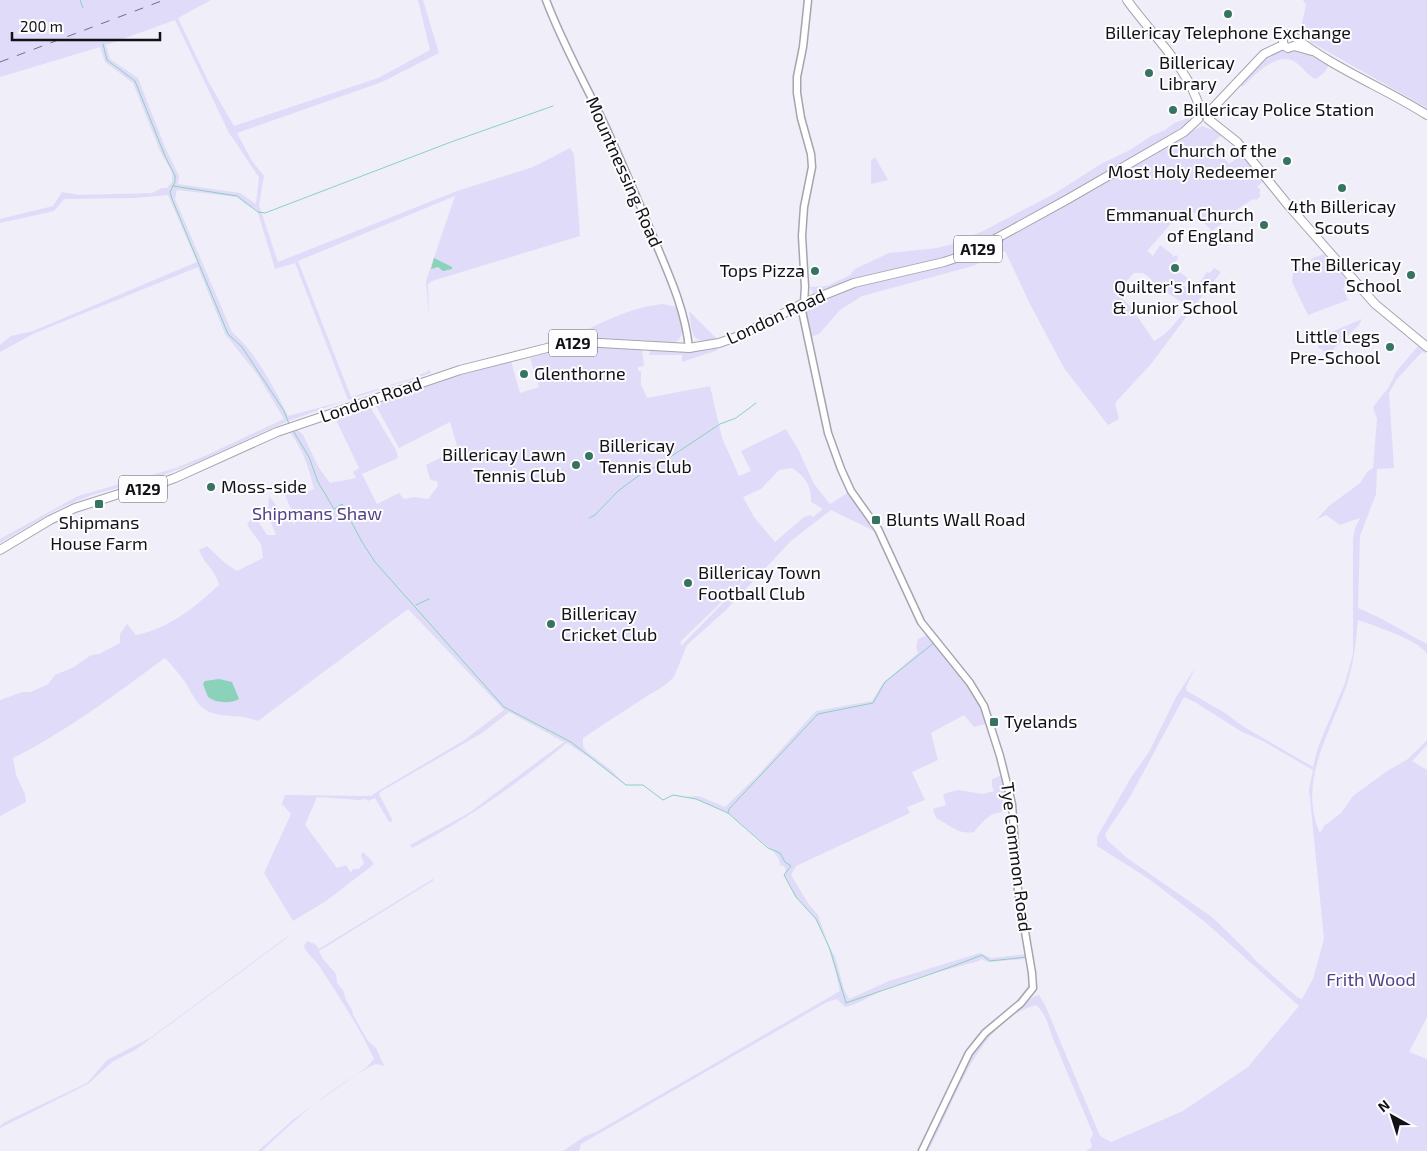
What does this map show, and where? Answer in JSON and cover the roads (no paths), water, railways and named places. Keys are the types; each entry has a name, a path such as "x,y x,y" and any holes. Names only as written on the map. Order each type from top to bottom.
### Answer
{"main road":[{"path":"1127,0 1176,64 1195,94 1200,109 1197,114 1198,119 1204,121 1264,54 1283,45"},
{"path":"1283,45 1286,35 1292,35 1316,52 1427,115"},
{"path":"1294,46 1296,43 1295,38"},
{"path":"1283,45 1288,48 1294,46 1316,52"},
{"path":"1200,109 1204,109 1208,116 1232,137 1288,205 1375,304 1427,347"},
{"name":"London Road","path":"0,550 50,520 75,508 122,493 147,488 175,478 291,427 460,370 549,346 583,342 689,348 719,343 739,336 803,304 854,283 944,262 968,254 1016,229 1184,132 1198,119"}],"street":[{"name":"Mountnessing Road","path":"546,0 562,39 617,152 666,269 685,322 689,348"},
{"path":"803,304 805,287 802,236 804,207 812,167 811,154 801,118 797,93 797,77 803,47 808,0"},
{"name":"Tye Common Road","path":"803,304 828,433 841,469 851,491 878,529 921,622 970,683 984,706 1000,756 1012,804 1018,890 1032,973 1032,988 1021,1003 994,1024 973,1048 922,1151"}],"waterway":[{"path":"80,0 83,8"},
{"path":"103,44 107,60 135,81 175,176 175,182 170,192 172,199 228,334 242,347 284,411 289,424"},
{"path":"173,186 237,196 258,212 265,213 451,142 553,106"},
{"path":"589,518 595,515 618,491 645,471 646,473 720,424 736,418 756,403"},
{"path":"292,429 309,457 318,482 334,509 342,504 375,562 504,707 571,742 626,785 643,785 663,800 673,795 696,799 728,813 768,848 780,853 785,862 791,866 784,875 796,897 816,919 830,949 846,1003 982,955 990,961 1027,957"},
{"path":"416,605 429,599"},
{"path":"728,813 729,809 818,714 873,703 885,682 935,642"}],"railway":[{"path":"0,62 164,0"}],"place":[{"name":"Billericay Telephone Exchange","path":"1228,14"},
{"name":"Billericay Library","path":"1149,73"},
{"name":"Billericay Police Station","path":"1173,110"},
{"name":"Church of the Most Holy Redeemer","path":"1287,161"},
{"name":"4th Billericay Scouts","path":"1342,188"},
{"name":"Emmanual Church of England","path":"1264,225"},
{"name":"Quilter's Infant & Junior School","path":"1175,268"},
{"name":"Tops Pizza","path":"815,271"},
{"name":"The Billericay School","path":"1411,275"},
{"name":"Little Legs Pre-School","path":"1390,347"},
{"name":"Glenthorne","path":"524,374"},
{"name":"Billericay Tennis Club","path":"589,456"},
{"name":"Billericay Lawn Tennis Club","path":"576,465"},
{"name":"Moss-side","path":"211,487"},
{"name":"Shipmans House Farm","path":"99,504"},
{"name":"Blunts Wall Road","path":"876,520"},
{"name":"Billericay Town Football Club","path":"688,583"},
{"name":"Billericay Cricket Club","path":"551,624"},
{"name":"Tyelands","path":"994,722"}],"park label":[{"name":"Shipmans Shaw","path":"317,514"},
{"name":"Frith Wood","path":"1371,980"}]}
